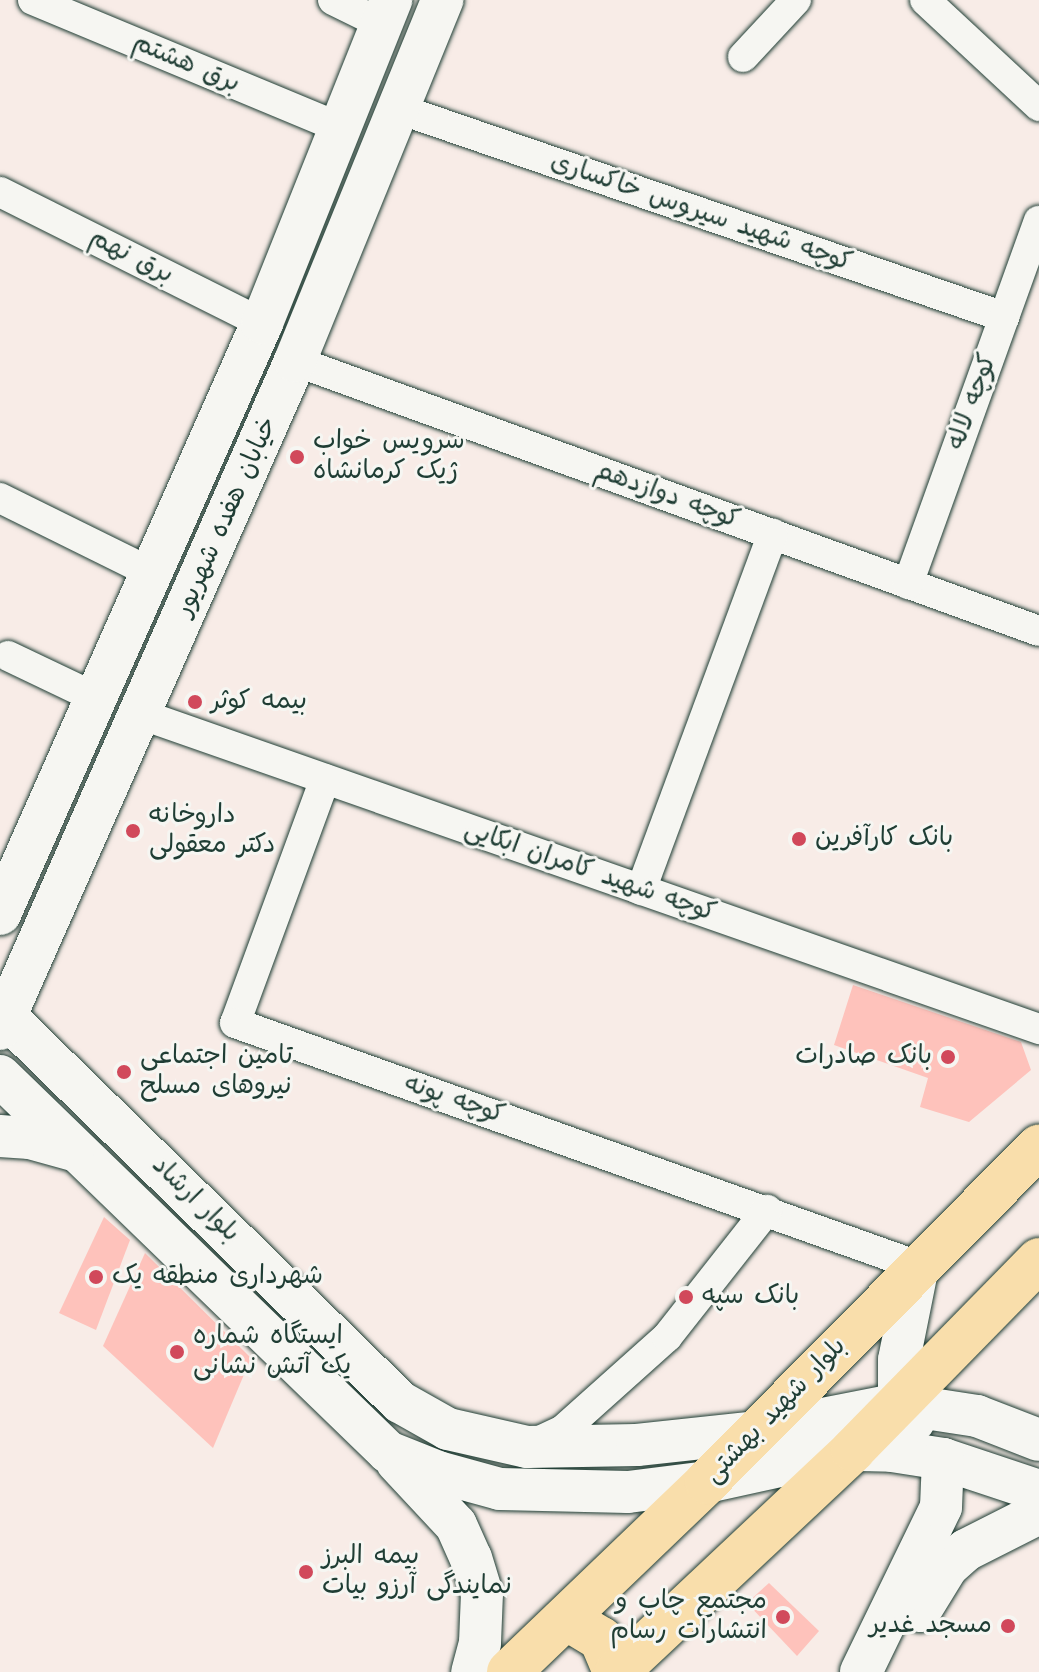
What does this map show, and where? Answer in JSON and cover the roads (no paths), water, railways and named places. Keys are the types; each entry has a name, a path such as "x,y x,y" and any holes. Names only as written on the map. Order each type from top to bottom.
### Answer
{"main road":[{"name":"خیابان هفده شهریور","path":"2,1019 295,361 442,0"},
{"name":"خیابان هفده شهریور","path":"5,897 262,323 386,12"},
{"name":"بلوار ارشاد","path":"2,1019 248,1252 400,1402 448,1429 527,1447 637,1445 756,1432 899,1404 977,1416 1039,1440"},
{"name":"بلوار ارشاد","path":"0,1076 388,1452 471,1484 516,1491 628,1492 707,1482 853,1450 943,1459 1039,1491"},
{"path":"0,1136 30,1138 76,1151"},
{"name":"بلوار شهید بهشتی","path":"509,1672 707,1482 1039,1146"},
{"path":"215,1285 248,1252"},
{"path":"566,1618 601,1639 616,1672 853,1450 1039,1260"},
{"path":"861,1672 941,1507 943,1459 899,1404 899,1360 918,1266"},
{"path":"388,1452 456,1525 471,1558 482,1593 480,1643 472,1672"},
{"path":"888,1672 947,1567 966,1550 1039,1513"}],"street":[{"name":"برق هشتم","path":"33,0 340,128"},
{"path":"333,0 386,12"},
{"path":"743,57 796,0"},
{"path":"925,0 1039,106"},
{"name":"کوچه شهید سیروس خاکساری","path":"399,109 1004,317"},
{"name":"برق نهم","path":"0,192 262,323"},
{"name":"کوچه لاله","path":"908,584 1039,221"},
{"name":"کوچه دوازدهم","path":"295,361 1039,631"},
{"path":"0,498 152,573"},
{"path":"641,890 773,534"},
{"path":"8,656 96,698"},
{"name":"کوچه شهید کامران ابکایی","path":"140,714 1039,1029"},
{"name":"کوچه پونه","path":"325,779 235,1023 918,1266"},
{"path":"527,1447 563,1430 667,1337 767,1210"}],"place":[{"name":"سرویس خواب ژیک کرمانشاه","path":"297,457"},
{"name":"بیمه کوثر","path":"195,702"},
{"name":"داروخانه دکتر معقولی","path":"133,831"},
{"name":"بانک کارآفرین","path":"799,839"},
{"name":"بانک صادرات","path":"948,1057"},
{"name":"تامین اجتماعی نیروهای مسلح","path":"124,1072"},
{"name":"شهرداری منطقه یک","path":"96,1277"},
{"name":"بانک سپه","path":"686,1297"},
{"name":"ایستگاه شماره یک آتش نشانی","path":"177,1352"},
{"name":"بیمه البرز نمایندگی آرزو بیات","path":"306,1572"},
{"name":"مجتمع چاپ و انتشارات رسام","path":"783,1617"},
{"name":"مسجد غدیر","path":"1008,1626"}]}
